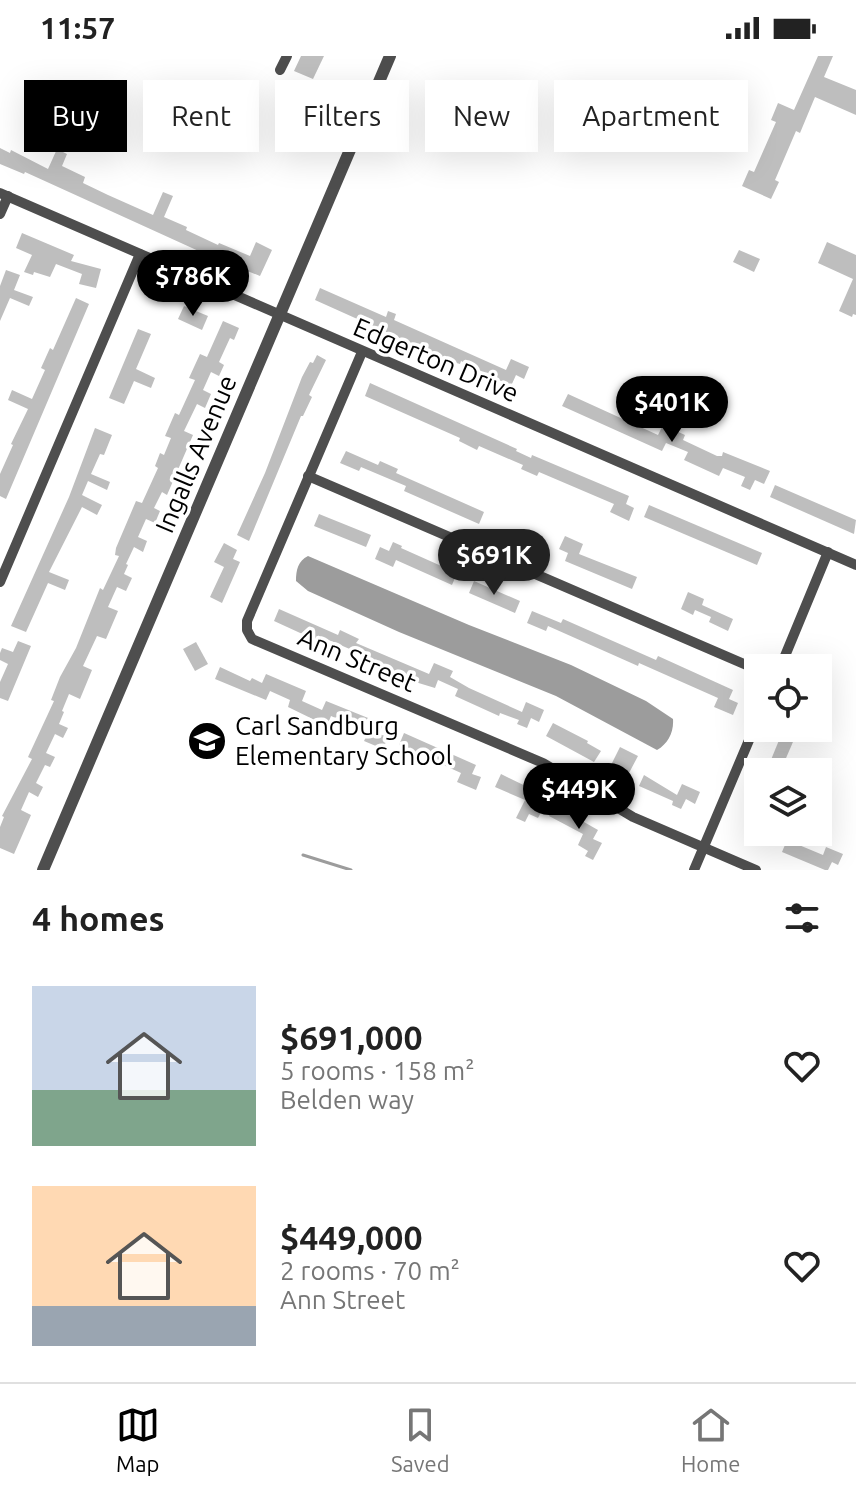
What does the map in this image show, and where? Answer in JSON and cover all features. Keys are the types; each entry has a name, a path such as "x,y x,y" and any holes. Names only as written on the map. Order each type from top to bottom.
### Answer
{"street":[{"path":"280,70 287,56"},
{"name":"Ingalls Avenue","path":"43,870 390,56"},
{"path":"0,214 4,194"},
{"name":"Edgerton Drive","path":"4,194 856,565"},
{"path":"0,582 140,254"},
{"path":"362,352 308,476 744,664"},
{"name":"Ann Street","path":"308,476 247,621 247,630 252,639 543,763 611,805 756,870"},
{"path":"786,654 828,552"},
{"path":"694,870 748,742"}],"shaded area":[{"path":"308,556 571,665 646,701 673,719 670,737 657,750 556,696 308,591 296,581 296,573 302,560"}],"building":[{"path":"301,56 324,56 313,79 294,71"},
{"path":"818,56 833,56 824,77 856,90 856,115 815,97 800,133 796,131 775,180 779,182 771,199 742,186 749,170 754,172 776,122 771,120 778,103 794,110"},
{"path":"0,148 10,153 11,150 48,169 56,152 63,152 67,154 62,166 85,177 83,183 108,195 153,215 163,192 173,196 164,217 187,227 186,230 250,256 256,242 272,250 260,276 25,172 0,164"},
{"path":"22,233 74,255 71,261 101,269 96,288 79,284 82,274 56,264 50,277 24,272 32,255 16,248"},
{"path":"827,242 856,255 856,315 852,317 839,311 853,279 818,263"},
{"path":"739,250 760,259 754,272 733,262"},
{"path":"6,270 20,275 14,290 33,297 29,306 10,298 0,321 0,286"},
{"path":"320,288 386,317 388,311 396,314 394,320 506,370 511,359 529,367 524,379 516,375 511,386 461,361 460,364 453,362 315,300"},
{"path":"76,298 89,304 6,499 0,496 0,474 28,409 8,400 12,390 32,399 45,370 41,368 50,348 53,350"},
{"path":"184,306 208,316 202,330 178,319"},
{"path":"223,321 239,328 234,340 230,338 219,362 224,365 219,376 211,372 203,390 211,394 205,408 197,404 184,431 193,435 167,495 162,492 154,508 160,511 155,523 146,519 138,537 147,541 143,552 134,547 126,564 124,574 132,578 126,591 117,587 108,607 118,611 106,639 97,636 83,666 92,670 80,699 69,694 59,724 68,728 63,738 55,734 46,753 55,757 50,767 45,765 36,783 43,787 38,797 29,792 21,810 31,815 14,854 0,848 2,816 32,759 28,757 100,588 103,590 119,556 115,555 116,548 136,501 142,503 158,468 155,466 160,453 164,455 171,438 165,436 175,413 179,415 195,380 189,378 200,354 207,357"},
{"path":"138,329 151,334 136,369 155,378 151,388 134,381 124,404 109,398"},
{"path":"317,355 326,360 249,541 237,535 302,377"},
{"path":"370,383 531,458 532,455 629,496 626,504 634,508 629,521 610,512 614,504 539,472 537,476 521,469 523,465 479,446 477,450 459,441 460,438 365,396"},
{"path":"568,394 658,435 663,425 685,435 683,440 717,456 722,456 723,452 770,471 764,484 755,480 750,490 741,486 745,477 723,468 719,476 684,460 688,452 666,443 662,451 562,406"},
{"path":"95,428 112,435 104,455 100,454 91,474 110,482 107,490 88,481 82,495 102,505 97,515 82,507 49,572 69,580 65,590 48,583 26,632 11,626 69,497"},
{"path":"346,451 378,465 380,461 398,469 396,473 484,512 479,524 404,491 406,486 361,467 359,471 340,463"},
{"path":"775,485 856,520 854,534 770,497"},
{"path":"649,505 762,553 757,565 644,517"},
{"path":"319,514 371,535 366,547 314,526"},
{"path":"565,536 583,544 579,554 637,577 632,589 565,561 568,553 559,549"},
{"path":"393,542 457,573 452,585 396,560 393,567 375,559 380,547 389,551"},
{"path":"224,543 237,550 233,559 240,562 222,603 210,597 224,567 214,562"},
{"path":"474,581 520,601 515,613 469,593"},
{"path":"688,592 704,599 702,605 733,619 728,631 709,622 711,617 695,610 693,615 681,609"},
{"path":"279,609 338,635 340,630 359,639 356,643 429,674 434,663 453,671 450,677 522,712 526,702 544,710 539,722 531,718 527,728 517,724 519,720 500,713 499,716 455,696 458,689 438,680 435,688 412,681 363,661 366,656 324,638 322,643 274,621"},
{"path":"532,611 561,623 563,619 656,660 658,656 733,690 729,699 738,703 733,715 714,707 718,698 548,626 546,631 527,623"},
{"path":"18,641 31,646 8,701 0,698 0,682 8,664 0,660 0,653 2,648 13,652"},
{"path":"196,642 208,664 195,671 183,649"},
{"path":"220,667 250,681 252,678 262,683 266,674 306,691 302,701 322,710 326,701 383,724 379,734 388,737 383,749 364,741 368,733 331,716 327,726 288,707 290,700 270,691 266,700 215,679"},
{"path":"553,723 601,751 594,762 546,736"},
{"path":"404,733 476,765 472,774 481,777 476,790 457,782 461,773 399,745"},
{"path":"778,742 793,742 786,758 772,758"},
{"path":"620,747 638,756 629,773 621,769 617,776 608,771"},
{"path":"501,774 540,793 535,802 544,806 538,818 529,814 525,822 516,818 525,800 495,787"},
{"path":"644,775 677,795 682,784 700,792 695,804 686,799 681,809 672,805 673,801 639,786"},
{"path":"554,805 598,830 593,839 602,843 593,860 585,856 588,851 578,845 583,834 549,816"},
{"path":"784,846 801,846 823,855 826,847 843,854 838,865 832,862 825,870 782,852"}],"waterway":[{"path":"303,855 351,870"}],"place":[{"name":"Carl Sandburg Elementary School","path":"207,741"}]}
